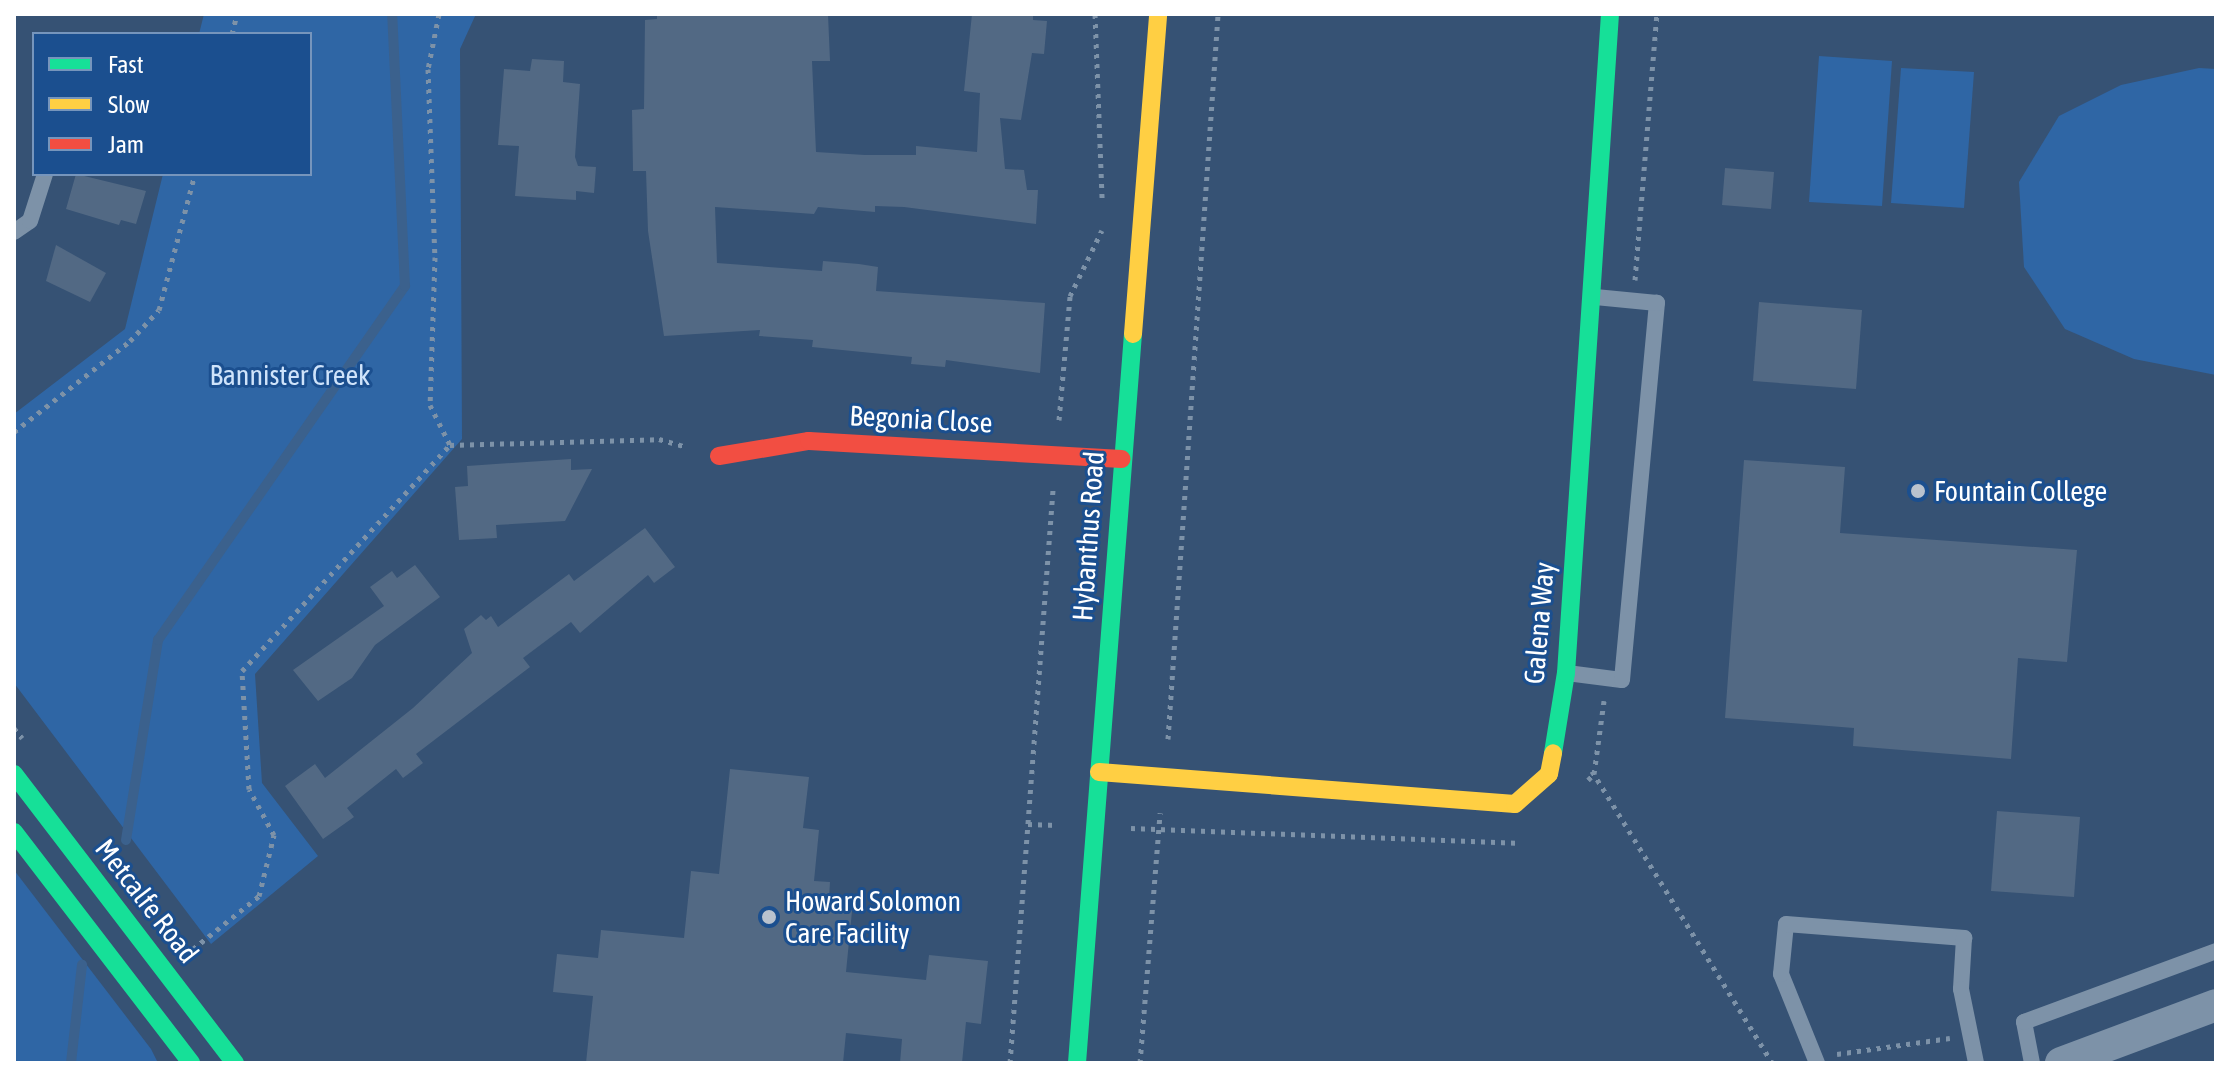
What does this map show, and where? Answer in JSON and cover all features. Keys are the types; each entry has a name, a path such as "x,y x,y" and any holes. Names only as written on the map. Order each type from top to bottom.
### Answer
{"street":[{"name":"Hybanthus Road","path":"1077,1063 1121,459 1158,14"},
{"name":"Galena Way","path":"1099,772 1515,804 1549,774 1566,673 1610,14"},
{"name":"Begonia Close","path":"719,456 809,441 1121,459"},
{"name":"Metcalfe Road","path":"14,774 235,1063"},
{"path":"14,832 191,1063"},
{"path":"2061,1063 2216,1005"}],"lane":[{"path":"14,232 30,221 44,176"},
{"path":"1566,673 1622,680 1657,303 1589,297"},
{"path":"1817,1063 1781,974 1786,924 1964,938 1961,989 1976,1063"},
{"path":"2032,1063 2024,1022 2216,951"}],"path":[{"path":"439,14 428,69 435,257 430,405 450,445"},
{"path":"1095,14 1102,212"},
{"path":"1140,1063 1165,778 1218,14"},
{"path":"14,432 130,341 159,310 194,176"},
{"path":"1058,433 1070,296 1103,227"},
{"path":"188,953 259,896 274,835 249,789 242,671 450,445 659,439 719,456"},
{"path":"1010,1063 1054,479"},
{"path":"1594,774 1772,1063"}],"green space":[{"name":"Bannister Creek","path":"204,14 476,14 460,49 462,439 255,674 262,783 318,856 211,944 14,683 14,414 125,329 163,176 312,176 312,32 200,32"},
{"path":"1819,56 1892,61 1882,206 1809,202"},
{"path":"1901,68 1974,72 1964,208 1891,203"},
{"path":"2199,68 2216,69 2216,375 2134,359 2065,329 2024,267 2019,182 2059,116 2121,85"},
{"path":"14,870 151,1049 158,1063 14,1063"}],"building":[{"path":"657,14 828,14 830,61 812,61 816,152 865,155 916,155 916,146 977,152 980,93 964,91 972,14 1033,14 1033,20 1047,21 1044,54 1032,53 1021,120 1000,118 1005,169 1024,170 1027,190 1038,190 1036,224 904,207 875,206 875,212 818,207 814,214 715,207 717,263 822,271 823,261 859,264 878,267 876,291 1045,303 1040,373 946,360 945,367 911,364 912,357 812,347 813,340 759,336 760,330 664,336 648,231 646,171 633,171 632,110 644,109 645,20 657,19"},
{"path":"532,59 564,61 563,82 580,84 575,157 578,166 596,167 594,193 576,191 576,200 515,196 519,146 498,145 504,69 530,71"},
{"path":"1725,168 1774,172 1771,209 1722,205"},
{"path":"75,176 146,191 136,224 121,220 119,225 66,209"},
{"path":"56,245 106,273 90,302 46,281"},
{"path":"1759,302 1862,310 1856,389 1753,381"},
{"path":"571,459 571,470 592,469 565,521 496,525 497,538 459,540 455,487 468,486 467,466"},
{"path":"1744,460 1845,467 1840,533 2077,550 2067,662 2018,658 2011,759 1853,746 1854,728 1725,718"},
{"path":"645,528 675,567 654,583 648,575 580,633 571,622 523,658 530,667 416,754 423,763 403,778 396,769 347,808 354,817 323,839 285,786 315,764 325,778 413,708 472,653 464,629 481,615 486,620 491,616 498,627 569,574 574,581"},
{"path":"415,565 440,597 375,645 352,678 318,701 293,670 384,606 370,587 392,571 397,578"},
{"name":"Howard Solomon Care Facility","path":"730,769 809,777 803,828 819,830 814,881 830,882 829,899 853,901 846,972 926,980 929,955 988,961 981,1024 966,1022 962,1063 900,1063 902,1039 846,1033 843,1063 586,1063 593,996 553,992 557,954 598,958 601,930 684,938 691,871 719,874"},
{"path":"1997,811 2080,817 2074,897 1991,891"}],"waterway":[{"name":"Bannister Creek","path":"126,840 158,640 405,286 392,14"},
{"name":"Bannister Creek","path":"71,1063 82,965"}],"traffic: fast":[{"path":"1553,753 1566,673 1610,14"},
{"path":"1077,1063 1133,334"},
{"path":"14,774 235,1063"},
{"path":"14,832 191,1063"}],"traffic: slow":[{"path":"1133,334 1158,14"},
{"path":"1099,772 1515,804 1549,774 1553,753"}],"traffic: jam":[{"path":"719,456 809,441 1121,459"}],"place":[{"name":"Fountain College","path":"1918,491"},
{"name":"Howard Solomon Care Facility","path":"769,917"}]}
